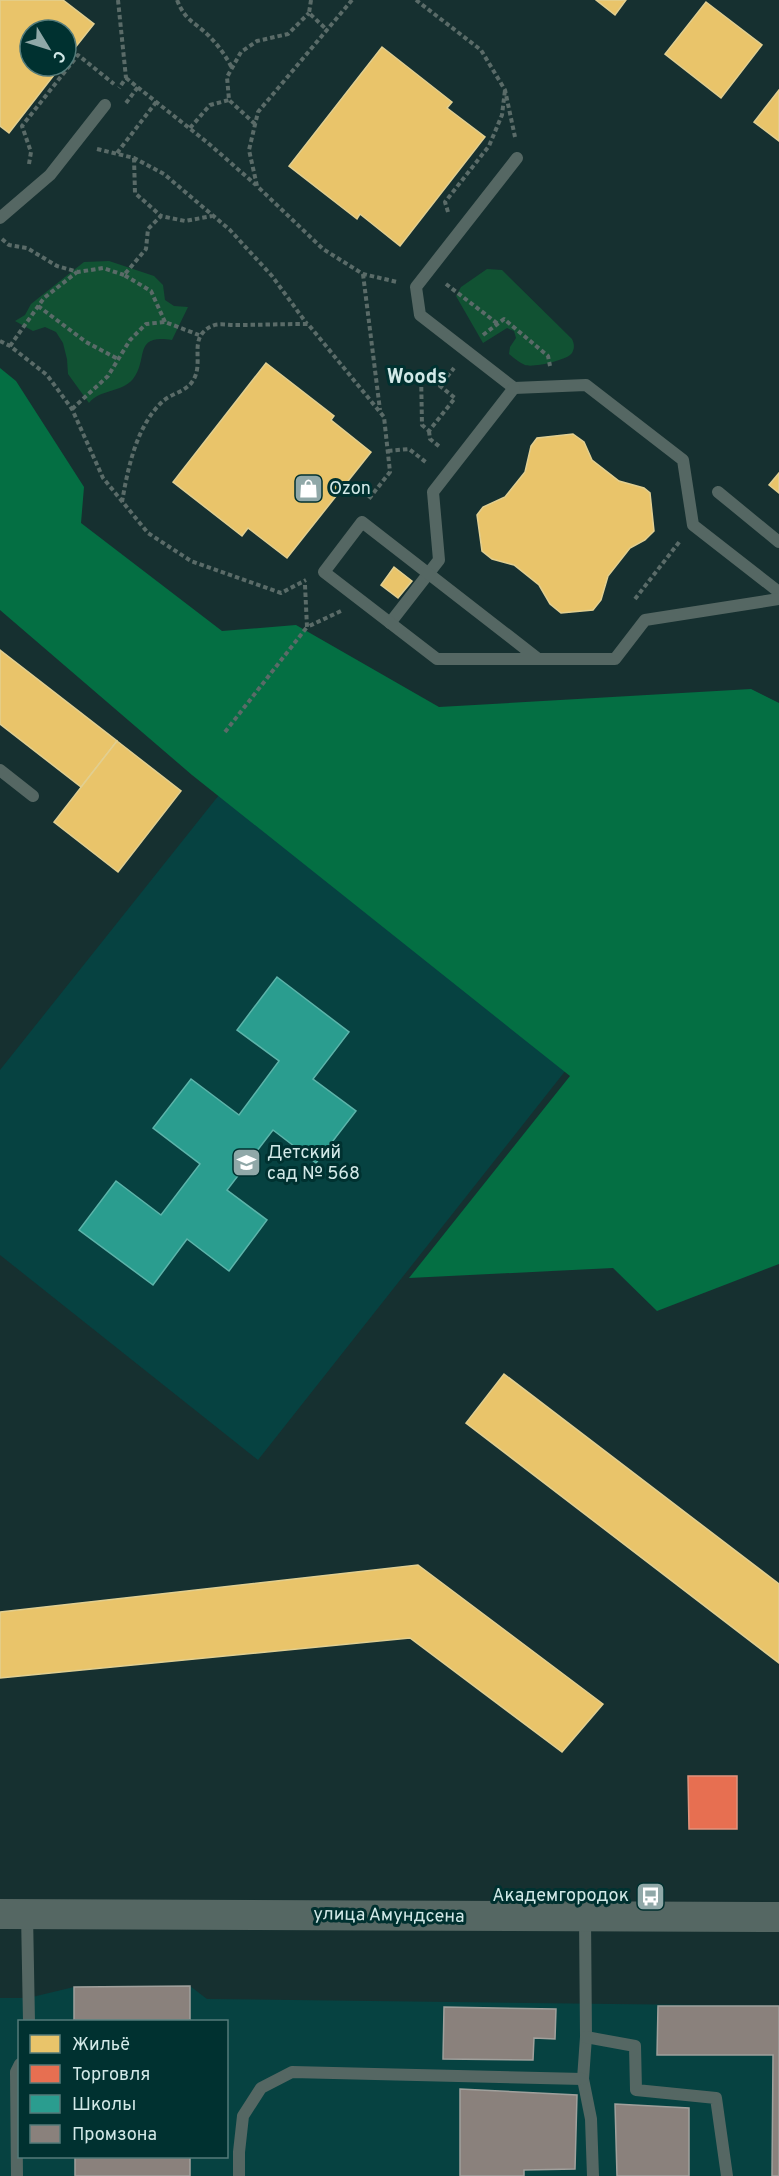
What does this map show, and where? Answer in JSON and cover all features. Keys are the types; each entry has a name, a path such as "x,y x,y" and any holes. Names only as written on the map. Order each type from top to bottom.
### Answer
{"street":[{"name":"улица Амундсена","path":"14,1913 779,1917"}],"lane":[{"path":"0,218 50,175 105,105"},
{"path":"517,158 417,287 420,315 514,388 586,385 683,460 693,525 779,592"},
{"path":"390,623 439,560 433,492 514,388"},
{"path":"718,492 779,542"},
{"path":"537,658 362,522 324,572 437,659 615,659 645,620 779,599"},
{"path":"0,770 33,796"},
{"path":"14,1913 29,2020"},
{"path":"585,1917 586,2037 583,2079 591,2119 592,2176"},
{"path":"586,2037 635,2046 636,2090 716,2098 727,2176"},
{"path":"17,2176 16,2072 18,2068"},
{"path":"239,2176 243,2116 261,2088 292,2072 583,2079"}],"path":[{"path":"118,0 126,78 190,128 257,186 323,249 363,274 397,282"},
{"path":"177,0 183,16 209,36 226,56 232,68"},
{"path":"255,124 229,100 227,77 241,52 257,41 288,34 309,13 311,0"},
{"path":"257,186 249,150 258,112 351,0"},
{"path":"416,0 481,50 505,90 514,127 517,158"},
{"path":"309,13 327,30"},
{"path":"27,171 31,152 22,126 78,55 119,87"},
{"path":"445,202 489,146 502,115 505,90"},
{"path":"190,128 210,105 229,100"},
{"path":"117,153 157,101"},
{"path":"91,148 134,158 164,174 230,230 272,276 384,417 390,472"},
{"path":"134,158 135,193 161,216 185,221 212,216"},
{"path":"124,276 146,249 148,229 161,216"},
{"path":"0,238 9,245 27,248 57,266 78,272 103,268 124,276 151,291 165,322"},
{"path":"429,271 498,324"},
{"path":"10,346 44,298 78,272"},
{"path":"363,274 380,413"},
{"path":"38,306 86,342 118,359"},
{"path":"440,386 475,342 504,319 548,356 552,387"},
{"path":"72,409 108,376 130,340 146,324 165,322 199,335"},
{"path":"122,502 128,469 148,419 164,400 183,390 192,382 197,369 196,344 199,335 213,325 308,324"},
{"path":"0,341 10,346 47,375 72,409 103,478 148,533 191,561 281,593 305,582 307,627"},
{"path":"429,431 455,398 421,372 422,425 429,431 430,439"},
{"path":"388,451 409,449 435,470"},
{"path":"633,602 681,540"},
{"path":"225,732 307,627 342,610"}],"shaded area":[{"name":"Детский сад № 568","path":"219,795 566,1070 258,1460 0,1255 0,1070"},
{"path":"190,1986 207,1999 779,2006 779,2176 0,2176 0,1998 28,1998 74,1987"}],"green space":[{"path":"109,261 154,276 163,285 165,300 174,306 188,307 172,340 159,339 146,344 138,371 133,379 123,387 99,395 89,403 68,374 63,343 56,332 45,327 33,331 15,321 25,315 31,304 84,262"},
{"path":"487,269 502,270 572,339 574,349 569,356 550,363 525,365 509,354 510,347 516,338 514,331 507,328 483,343 456,296 461,287"},
{"path":"0,368 16,381 84,487 81,523 222,631 296,625 439,707 751,689 779,703 779,1264 657,1311 613,1268 409,1278 570,1076 192,775 0,610"}],"building: Жильё":[{"path":"0,0 63,0 94,24 78,44 78,18 18,18 18,78 52,78 9,133 0,126"},
{"path":"596,0 626,0 615,15"},
{"path":"706,2 762,45 721,98 665,54"},
{"path":"382,47 452,102 447,108 485,137 400,246 360,214 357,219 289,166"},
{"path":"779,90 779,141 754,122"},
{"path":"266,363 334,416 331,420 371,452 287,558 248,528 242,536 173,482"},
{"path":"573,434 584,442 592,460 619,481 644,488 650,493 654,531 645,540 630,548 608,576 601,600 593,610 561,613 550,604 539,585 514,565 492,559 482,551 477,515 483,507 505,497 525,472 531,446 537,438"},
{"path":"779,473 779,493 769,485"},
{"path":"394,567 412,581 398,598 381,585"},
{"path":"0,650 117,741 81,787 0,724"},
{"path":"117,741 181,791 118,872 54,822"},
{"path":"504,1374 779,1584 779,1663 466,1423"},
{"path":"418,1565 603,1704 562,1752 410,1638 0,1678 0,1612"}],"building: Торговля":[{"path":"688,1776 737,1776 737,1829 689,1829"}],"building: Школы":[{"path":"277,977 349,1032 313,1079 356,1111 316,1163 273,1130 227,1190 267,1220 229,1271 187,1239 153,1285 79,1230 116,1181 161,1215 200,1164 153,1128 191,1079 239,1115 279,1061 237,1030"}],"building: Промзона":[{"path":"190,1986 190,2020 74,2020 74,1987"},
{"path":"658,2006 779,2006 779,2176 772,2176 773,2055 657,2055"},
{"path":"444,2007 556,2009 555,2039 534,2038 533,2060 443,2059"},
{"path":"460,2089 577,2095 575,2169 524,2170 524,2176 460,2176"},
{"path":"615,2104 689,2108 689,2176 617,2176"},
{"path":"75,2158 190,2158 190,2176 75,2176"}],"place":[{"name":"Ozon","path":"308,489"},
{"name":"Детский сад № 568","path":"246,1163"},
{"name":"Академгородок","path":"650,1896"}],"district":[{"name":"Woods","path":"417,378"}]}
